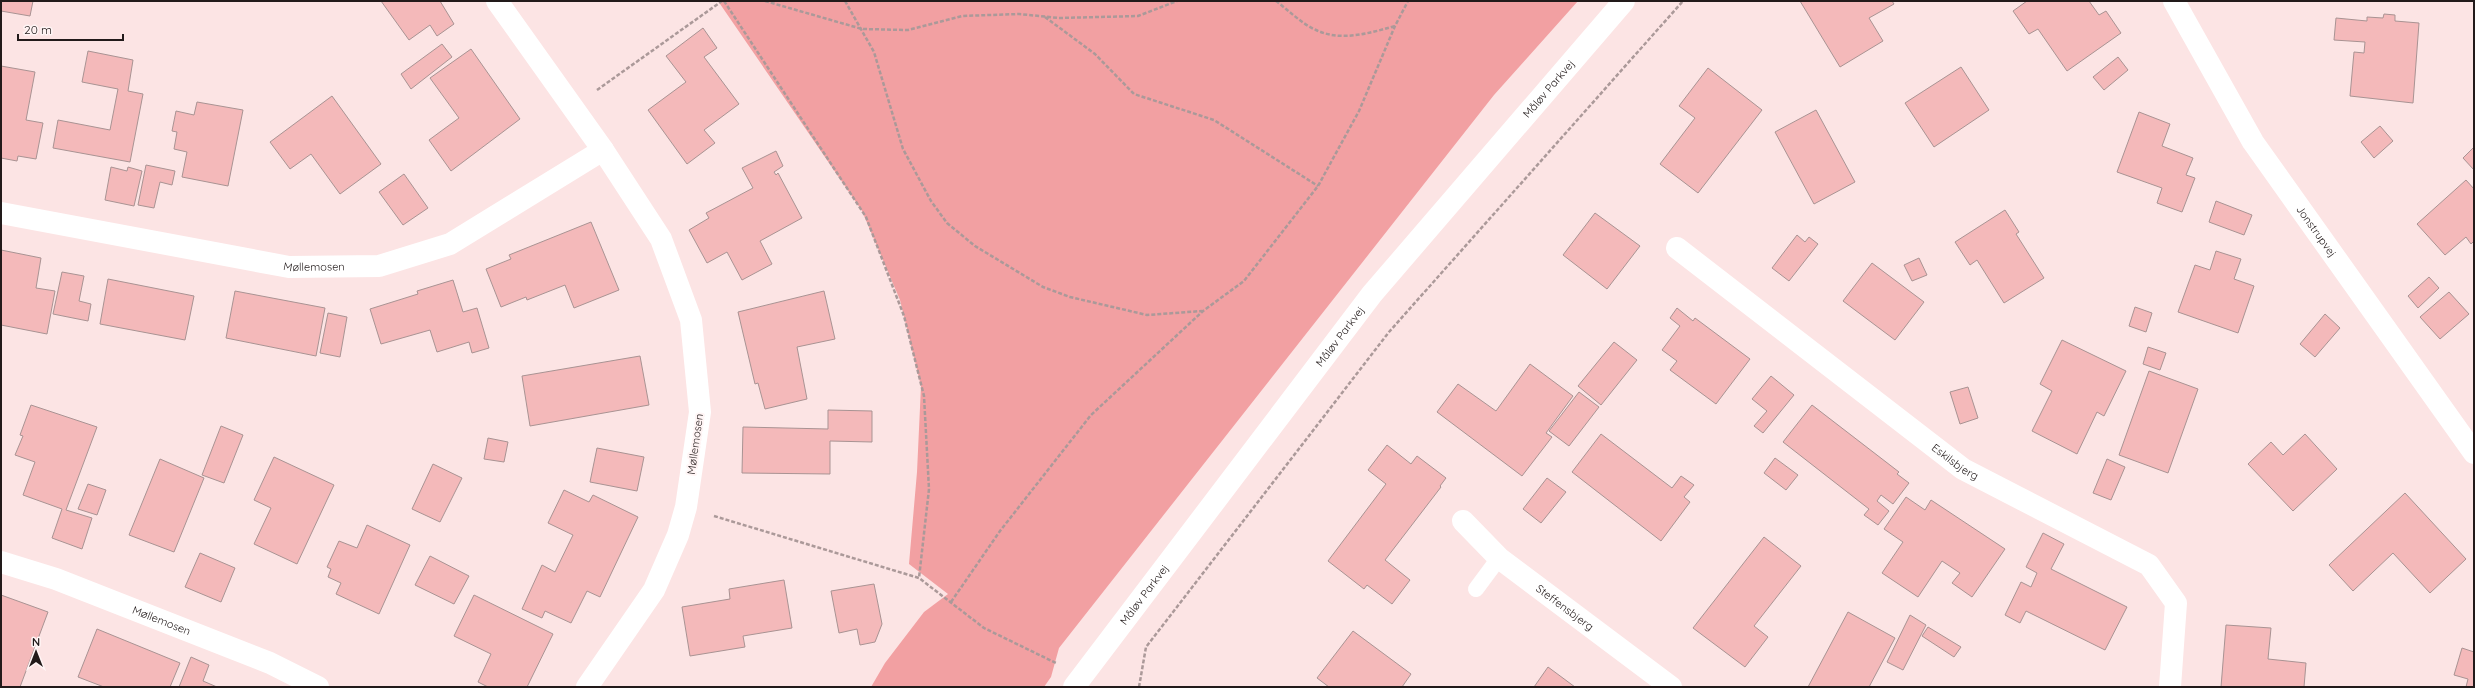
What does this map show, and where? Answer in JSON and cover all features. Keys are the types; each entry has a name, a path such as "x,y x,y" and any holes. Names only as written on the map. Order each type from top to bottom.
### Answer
{"street":[{"name":"Møllemosen","path":"497,1 603,150 661,239 691,320 700,412 686,507 678,535 654,590 587,687"},
{"name":"Måløv Parkvej","path":"1078,682 1372,294 1624,1"},
{"name":"Jonstrupvej","path":"2174,1 2253,142 2474,453"},
{"name":"Møllemosen","path":"1,213 289,267 379,266 450,244 603,150"},
{"name":"Eskilsbjerg","path":"1677,248 1963,469 2149,564 2176,603 2170,687"},
{"name":"Steffensbjerg","path":"1464,521 1499,558 1671,687"},
{"name":"Møllemosen","path":"1,562 56,579 270,663 318,687"}],"lane":[{"path":"1476,589 1499,558"}],"path":[{"path":"573,108 723,1 866,217 904,316 924,396 929,489 919,578"},
{"path":"765,1 862,29 908,30 962,16 1019,14 1044,16 1138,16 1177,1"},
{"path":"845,1 874,52 903,149 931,201 947,223 975,246 1044,287 1070,297 1146,315 1203,311"},
{"path":"1276,1 1316,30 1340,35 1360,36 1395,26"},
{"path":"951,602 1000,531 1091,415 1203,311 1244,282 1318,186 1359,111 1395,26 1408,1"},
{"path":"1139,687 1146,647 1389,332 1683,1"},
{"path":"1044,16 1095,54 1134,94 1214,120 1318,186"},
{"path":"686,507 919,578 984,628 1041,654 1078,682"}],"shaded area":[{"path":"718,1 1578,1 1494,95 1059,648 1051,677 1044,687 871,687 885,663 924,612 948,594 909,564 917,472 921,386 900,300 862,211"}],"building":[{"path":"1,1 33,1 30,16 1,11"},
{"path":"381,1 440,1 454,24 437,36 430,25 409,40"},
{"path":"1800,1 1892,1 1894,4 1869,18 1883,41 1840,67"},
{"path":"2027,1 2089,1 2099,15 2106,11 2121,33 2067,71 2038,29 2029,34 2013,11"},
{"path":"2384,14 2395,15 2395,21 2419,23 2413,103 2350,96 2354,52 2364,53 2365,42 2334,40 2336,18 2367,21 2367,17 2383,18"},
{"path":"703,28 717,48 704,57 739,104 704,130 715,143 687,164 648,110 686,82 666,56"},
{"path":"442,44 452,57 411,89 401,74"},
{"path":"471,49 520,119 451,171 429,140 459,118 430,78"},
{"path":"88,51 133,60 128,91 143,94 130,162 53,148 58,120 110,130 118,89 82,82"},
{"path":"2118,57 2128,70 2104,90 2093,77"},
{"path":"1,66 35,72 26,120 43,123 36,159 18,156 17,161 1,158"},
{"path":"1961,67 1989,110 1934,147 1905,103"},
{"path":"1708,68 1762,110 1698,193 1660,164 1695,118 1679,106"},
{"path":"332,96 381,164 340,194 311,154 290,169 270,142"},
{"path":"197,102 243,110 228,186 182,177 187,152 174,149 177,132 172,131 176,111 194,115"},
{"path":"1816,110 1855,182 1814,204 1775,132"},
{"path":"2139,112 2170,124 2162,146 2193,158 2186,175 2195,178 2182,212 2157,203 2162,188 2117,172"},
{"path":"2380,126 2393,141 2374,158 2361,142"},
{"path":"2474,147 2474,170 2463,158"},
{"path":"776,151 783,166 774,172 776,175 778,173 802,218 760,241 772,264 742,280 727,252 707,263 689,230 709,218 706,213 753,188 742,168"},
{"path":"146,165 175,171 172,185 160,182 154,208 138,205"},
{"path":"111,167 127,171 128,167 142,171 134,206 105,200"},
{"path":"404,174 428,208 403,225 379,192"},
{"path":"2466,180 2474,189 2474,241 2471,244 2466,237 2445,255 2417,224"},
{"path":"2216,201 2252,215 2244,235 2209,222"},
{"path":"2005,210 2019,232 2016,234 2044,278 2004,303 1977,260 1970,265 1955,242"},
{"path":"1595,213 1640,246 1607,289 1563,255"},
{"path":"591,222 619,290 574,308 565,285 527,300 526,297 501,307 486,269 511,259 509,255"},
{"path":"1797,235 1805,242 1809,237 1818,244 1789,281 1772,268"},
{"path":"1,250 41,258 36,288 55,291 47,334 1,325"},
{"path":"2216,251 2241,259 2234,279 2254,286 2238,333 2178,312 2195,265 2210,270"},
{"path":"1919,258 1927,275 1912,281 1904,265"},
{"path":"1872,263 1924,302 1895,340 1843,301"},
{"path":"62,272 84,276 79,301 91,304 88,321 53,314"},
{"path":"2429,277 2439,288 2418,308 2408,296"},
{"path":"108,279 194,296 185,340 100,324"},
{"path":"453,280 463,312 477,308 489,348 472,353 469,342 437,352 430,330 381,344 370,309 418,294 417,291"},
{"path":"235,291 325,308 316,356 226,338"},
{"path":"824,291 835,339 797,347 807,399 765,409 758,383 755,384 738,312"},
{"path":"2449,292 2469,314 2440,339 2420,317"},
{"path":"2135,307 2152,313 2146,332 2129,326"},
{"path":"1677,308 1693,321 1695,318 1750,359 1716,404 1670,370 1677,361 1662,350 1680,326 1670,318"},
{"path":"328,313 347,317 340,357 320,353"},
{"path":"2325,314 2340,328 2315,357 2300,344"},
{"path":"2062,340 2126,371 2104,416 2097,412 2077,454 2032,431 2052,391 2040,384"},
{"path":"1614,342 1637,360 1601,405 1578,386"},
{"path":"2148,347 2166,353 2160,370 2143,364"},
{"path":"640,356 649,405 530,426 522,376"},
{"path":"1530,364 1573,396 1546,433 1552,437 1522,476 1437,412 1458,384 1496,411"},
{"path":"2149,371 2198,389 2168,473 2119,455"},
{"path":"1771,376 1794,395 1763,433 1754,426 1767,411 1752,399"},
{"path":"1968,387 1978,418 1960,424 1950,392"},
{"path":"1579,392 1599,407 1569,446 1549,431"},
{"path":"31,405 97,427 66,510 92,518 82,549 52,538 62,509 23,495 35,462 15,455 23,436 20,435"},
{"path":"1812,405 1899,472 1897,474 1909,483 1893,504 1881,495 1877,501 1889,511 1878,525 1864,515 1869,509 1783,442"},
{"path":"828,410 872,411 872,442 830,441 830,474 742,473 743,427 828,429"},
{"path":"221,426 243,435 224,483 202,475"},
{"path":"1601,434 1672,488 1681,476 1694,485 1684,497 1690,502 1661,541 1572,472"},
{"path":"2305,434 2337,469 2293,511 2248,464 2271,442 2283,455"},
{"path":"488,438 508,442 504,462 484,459"},
{"path":"1387,445 1411,464 1417,456 1446,478 1440,486 1441,487 1385,560 1410,580 1392,604 1367,585 1364,589 1328,561 1386,484 1368,470"},
{"path":"597,448 644,457 637,491 590,482"},
{"path":"274,457 334,485 297,564 254,544 271,508 254,500"},
{"path":"1775,458 1798,475 1786,490 1764,473"},
{"path":"160,459 204,478 174,552 129,535"},
{"path":"2107,459 2125,467 2111,500 2093,493"},
{"path":"433,464 462,478 440,522 412,509"},
{"path":"1547,478 1566,492 1541,523 1523,509"},
{"path":"88,484 106,490 97,515 78,509"},
{"path":"564,490 589,502 593,495 638,517 600,597 587,591 571,623 545,611 542,618 522,609 542,565 555,572 573,535 548,523"},
{"path":"2405,493 2466,559 2430,593 2393,553 2353,591 2329,565"},
{"path":"1906,497 1925,510 1931,500 2005,549 1972,597 1952,583 1960,573 1942,561 1918,597 1882,573 1903,542 1884,529"},
{"path":"367,525 410,545 379,614 336,594 341,583 328,577 331,569 327,567 339,541 357,548"},
{"path":"2043,533 2064,544 2051,569 2127,607 2105,650 2026,611 2020,623 2005,615 2021,582 2031,587 2037,573 2026,567"},
{"path":"1764,537 1801,566 1754,626 1768,637 1745,667 1693,628"},
{"path":"200,553 235,568 221,602 185,587"},
{"path":"430,556 469,576 454,604 415,585"},
{"path":"784,580 792,628 743,636 745,647 690,656 682,607 730,599 729,589"},
{"path":"874,584 882,624 875,642 860,645 857,629 839,633 831,591"},
{"path":"1,595 48,612 20,687 1,687"},
{"path":"474,595 553,634 527,687 488,687 478,682 491,654 454,636"},
{"path":"1848,612 1895,638 1869,687 1808,687"},
{"path":"1910,615 1926,625 1903,670 1887,662"},
{"path":"2226,625 2271,628 2268,659 2306,663 2304,687 2221,687"},
{"path":"1928,627 1961,647 1954,657 1922,636"},
{"path":"97,629 180,663 170,687 104,687 78,677"},
{"path":"1353,631 1411,674 1402,687 1329,687 1317,678"},
{"path":"2462,648 2474,652 2474,687 2466,687 2468,679 2454,675"},
{"path":"191,657 209,665 203,681 217,687 179,687"},
{"path":"1548,667 1575,687 1534,687"}]}
